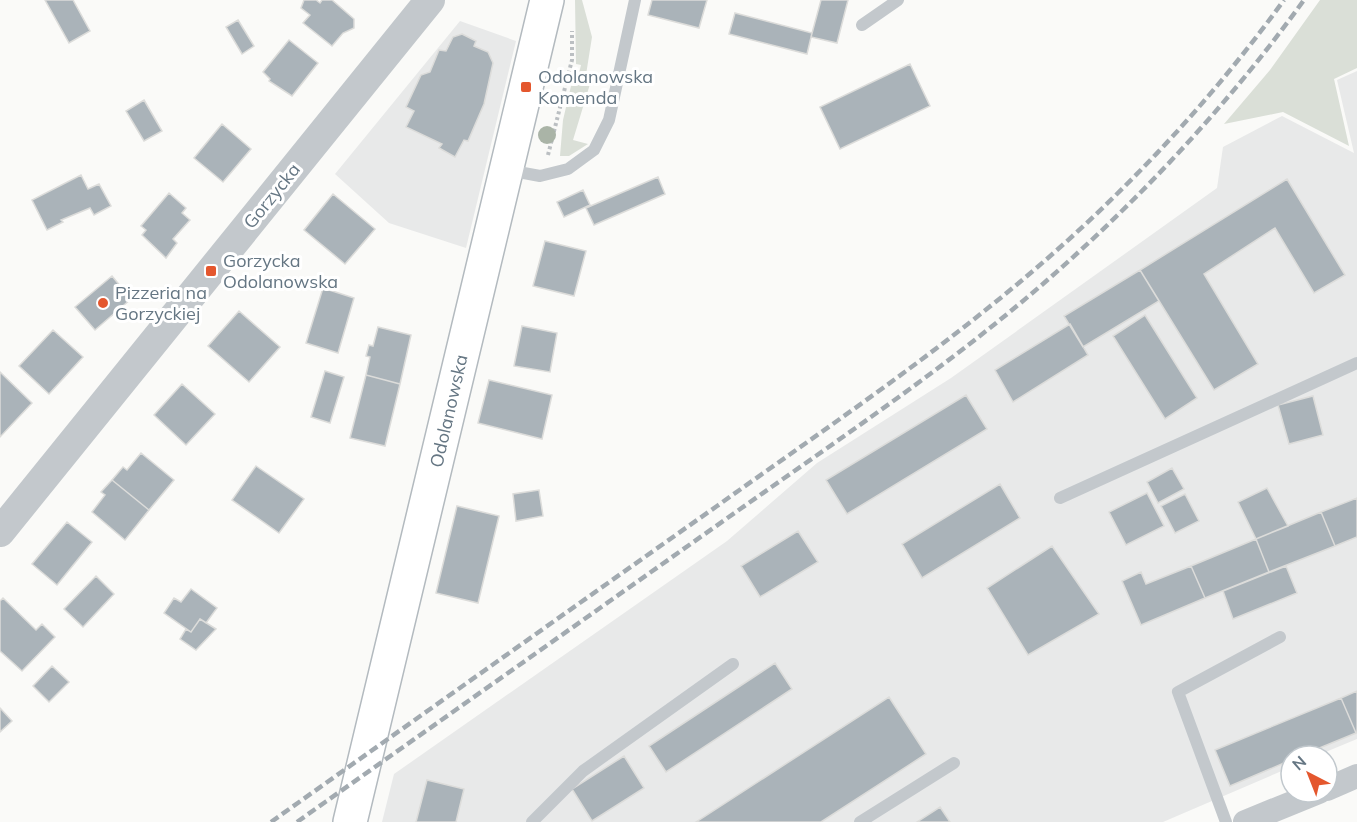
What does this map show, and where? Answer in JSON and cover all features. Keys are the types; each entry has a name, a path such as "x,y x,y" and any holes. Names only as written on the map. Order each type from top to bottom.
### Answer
{"main road":[{"name":"Odolanowska","path":"350,822 547,0"}],"street":[{"name":"Gorzycka","path":"0,532 430,0"},
{"path":"1339,784 1357,777"},
{"path":"1245,822 1289,804"}],"lane":[{"path":"506,170 540,176 568,169 594,150 609,120 634,0"},
{"path":"862,25 898,0"},
{"path":"1060,498 1357,363"},
{"path":"1226,822 1178,692 1280,637"},
{"path":"532,822 583,771 733,664"},
{"path":"860,822 954,763"}],"path":[{"path":"540,176 553,141 572,60 572,24"}],"shaded area":[{"path":"575,0 582,0 592,37 585,81 590,84 573,140 588,144 569,156 560,156 563,120 571,86 576,86 581,65 576,64"},
{"path":"1320,0 1357,0 1357,68 1334,79 1349,146 1283,112 1224,124 1270,70"},
{"path":"460,21 516,41 466,248 389,223 335,174"},
{"path":"1357,71 1357,739 1339,746 1339,744 1279,744 1279,772 1163,822 382,822 394,774 727,541 817,463 951,378 1217,188 1223,147 1282,116 1354,153 1337,80"}],"building":[{"path":"45,0 73,0 90,31 69,43"},
{"path":"304,0 316,0 320,3 322,0 332,0 354,19 354,28 343,33 332,46 303,23 310,15 301,8"},
{"path":"652,0 707,0 699,28 648,15"},
{"path":"821,0 848,0 837,43 811,37"},
{"path":"735,13 812,33 807,54 729,34"},
{"path":"238,20 254,46 242,54 226,27"},
{"path":"462,34 476,41 474,46 488,52 493,63 484,104 468,141 464,140 455,157 439,148 442,144 406,127 414,111 406,107 421,75 430,72 439,50 446,51 453,37"},
{"path":"289,40 318,63 292,96 269,81 270,79 263,72"},
{"path":"910,64 930,106 840,149 820,107"},
{"path":"144,100 162,131 144,141 126,111"},
{"path":"222,124 251,149 223,182 194,158"},
{"path":"81,175 88,189 99,184 111,206 94,215 90,208 61,220 63,222 47,230 32,200"},
{"path":"658,177 665,194 594,225 586,208"},
{"path":"1287,179 1345,275 1314,293 1275,228 1204,274 1258,364 1214,390 1140,270"},
{"path":"583,190 590,205 564,217 557,202"},
{"path":"169,193 186,208 182,213 190,220 173,239 177,243 166,258 142,235 146,230 141,226"},
{"path":"333,194 375,229 345,264 304,230"},
{"path":"545,241 586,251 574,296 533,286"},
{"path":"1140,270 1159,301 1083,347 1064,316"},
{"name":"Pizzeria na Gorzyckiej","path":"112,276 131,299 95,330 75,307"},
{"path":"323,288 354,298 338,353 306,343"},
{"path":"239,311 280,347 249,382 208,346"},
{"path":"1145,315 1197,398 1165,419 1113,336"},
{"path":"1070,324 1088,355 1013,402 995,370"},
{"path":"522,326 557,333 550,372 514,366"},
{"path":"378,327 411,335 400,384 366,375 370,357 366,356 369,345 373,346"},
{"path":"53,330 83,357 49,394 19,366"},
{"path":"325,371 344,377 330,423 311,417"},
{"path":"0,372 32,403 0,437"},
{"path":"366,375 400,384 385,446 350,438"},
{"path":"489,380 552,395 542,439 478,423"},
{"path":"182,384 215,414 186,445 154,415"},
{"path":"966,395 987,429 847,514 826,480"},
{"path":"1313,396 1323,435 1289,444 1278,405"},
{"path":"141,453 174,480 149,510 112,480 123,467 127,470"},
{"path":"256,466 304,499 279,533 232,500"},
{"path":"1172,468 1184,489 1158,503 1147,482"},
{"path":"112,480 149,510 125,540 92,512 105,495 101,492"},
{"path":"1000,484 1020,518 922,578 902,544"},
{"path":"1267,488 1288,526 1256,539 1238,502"},
{"path":"539,490 543,516 516,521 513,494"},
{"path":"1147,493 1164,526 1126,545 1109,512"},
{"path":"1185,494 1199,521 1175,533 1161,506"},
{"path":"1357,498 1357,537 1335,546 1321,512"},
{"path":"457,506 499,516 478,603 436,593"},
{"path":"1321,512 1335,546 1269,572 1256,539"},
{"path":"67,522 92,542 57,585 32,564"},
{"path":"798,531 818,562 760,597 741,566"},
{"path":"1256,539 1269,572 1205,598 1191,566"},
{"path":"1052,546 1099,614 1028,655 987,588"},
{"path":"1191,566 1205,598 1141,625 1122,581 1141,572 1146,584"},
{"path":"1286,566 1297,593 1233,619 1223,591"},
{"path":"96,576 114,594 83,627 64,609"},
{"path":"191,589 217,608 206,623 200,619 191,632 164,613 174,598 181,602"},
{"path":"3,598 36,630 42,624 55,637 22,671 0,651 0,601"},
{"path":"200,619 216,629 196,650 180,639 186,629 191,632"},
{"path":"775,663 792,689 666,772 649,746"},
{"path":"52,666 69,682 49,702 33,686"},
{"path":"1357,691 1357,732 1356,733 1341,698"},
{"path":"889,697 926,754 821,822 696,822"},
{"path":"1341,698 1356,733 1329,744 1279,744 1279,765 1230,786 1215,750"},
{"path":"0,708 12,721 0,732"},
{"path":"624,756 644,788 592,821 572,789"},
{"path":"427,780 464,789 456,822 416,822"},
{"path":"940,807 950,822 917,822"}],"railway":[{"path":"271,822 854,409 988,308 1070,239 1146,164 1218,85 1284,0"},
{"path":"297,822 892,402 1014,309 1121,212 1186,145 1247,74 1304,0"}],"place":[{"name":"Odolanowska Komenda","path":"526,87"},
{"name":"Gorzycka Odolanowska","path":"211,271"},
{"name":"Pizzeria na Gorzyckiej","path":"103,303"}]}
